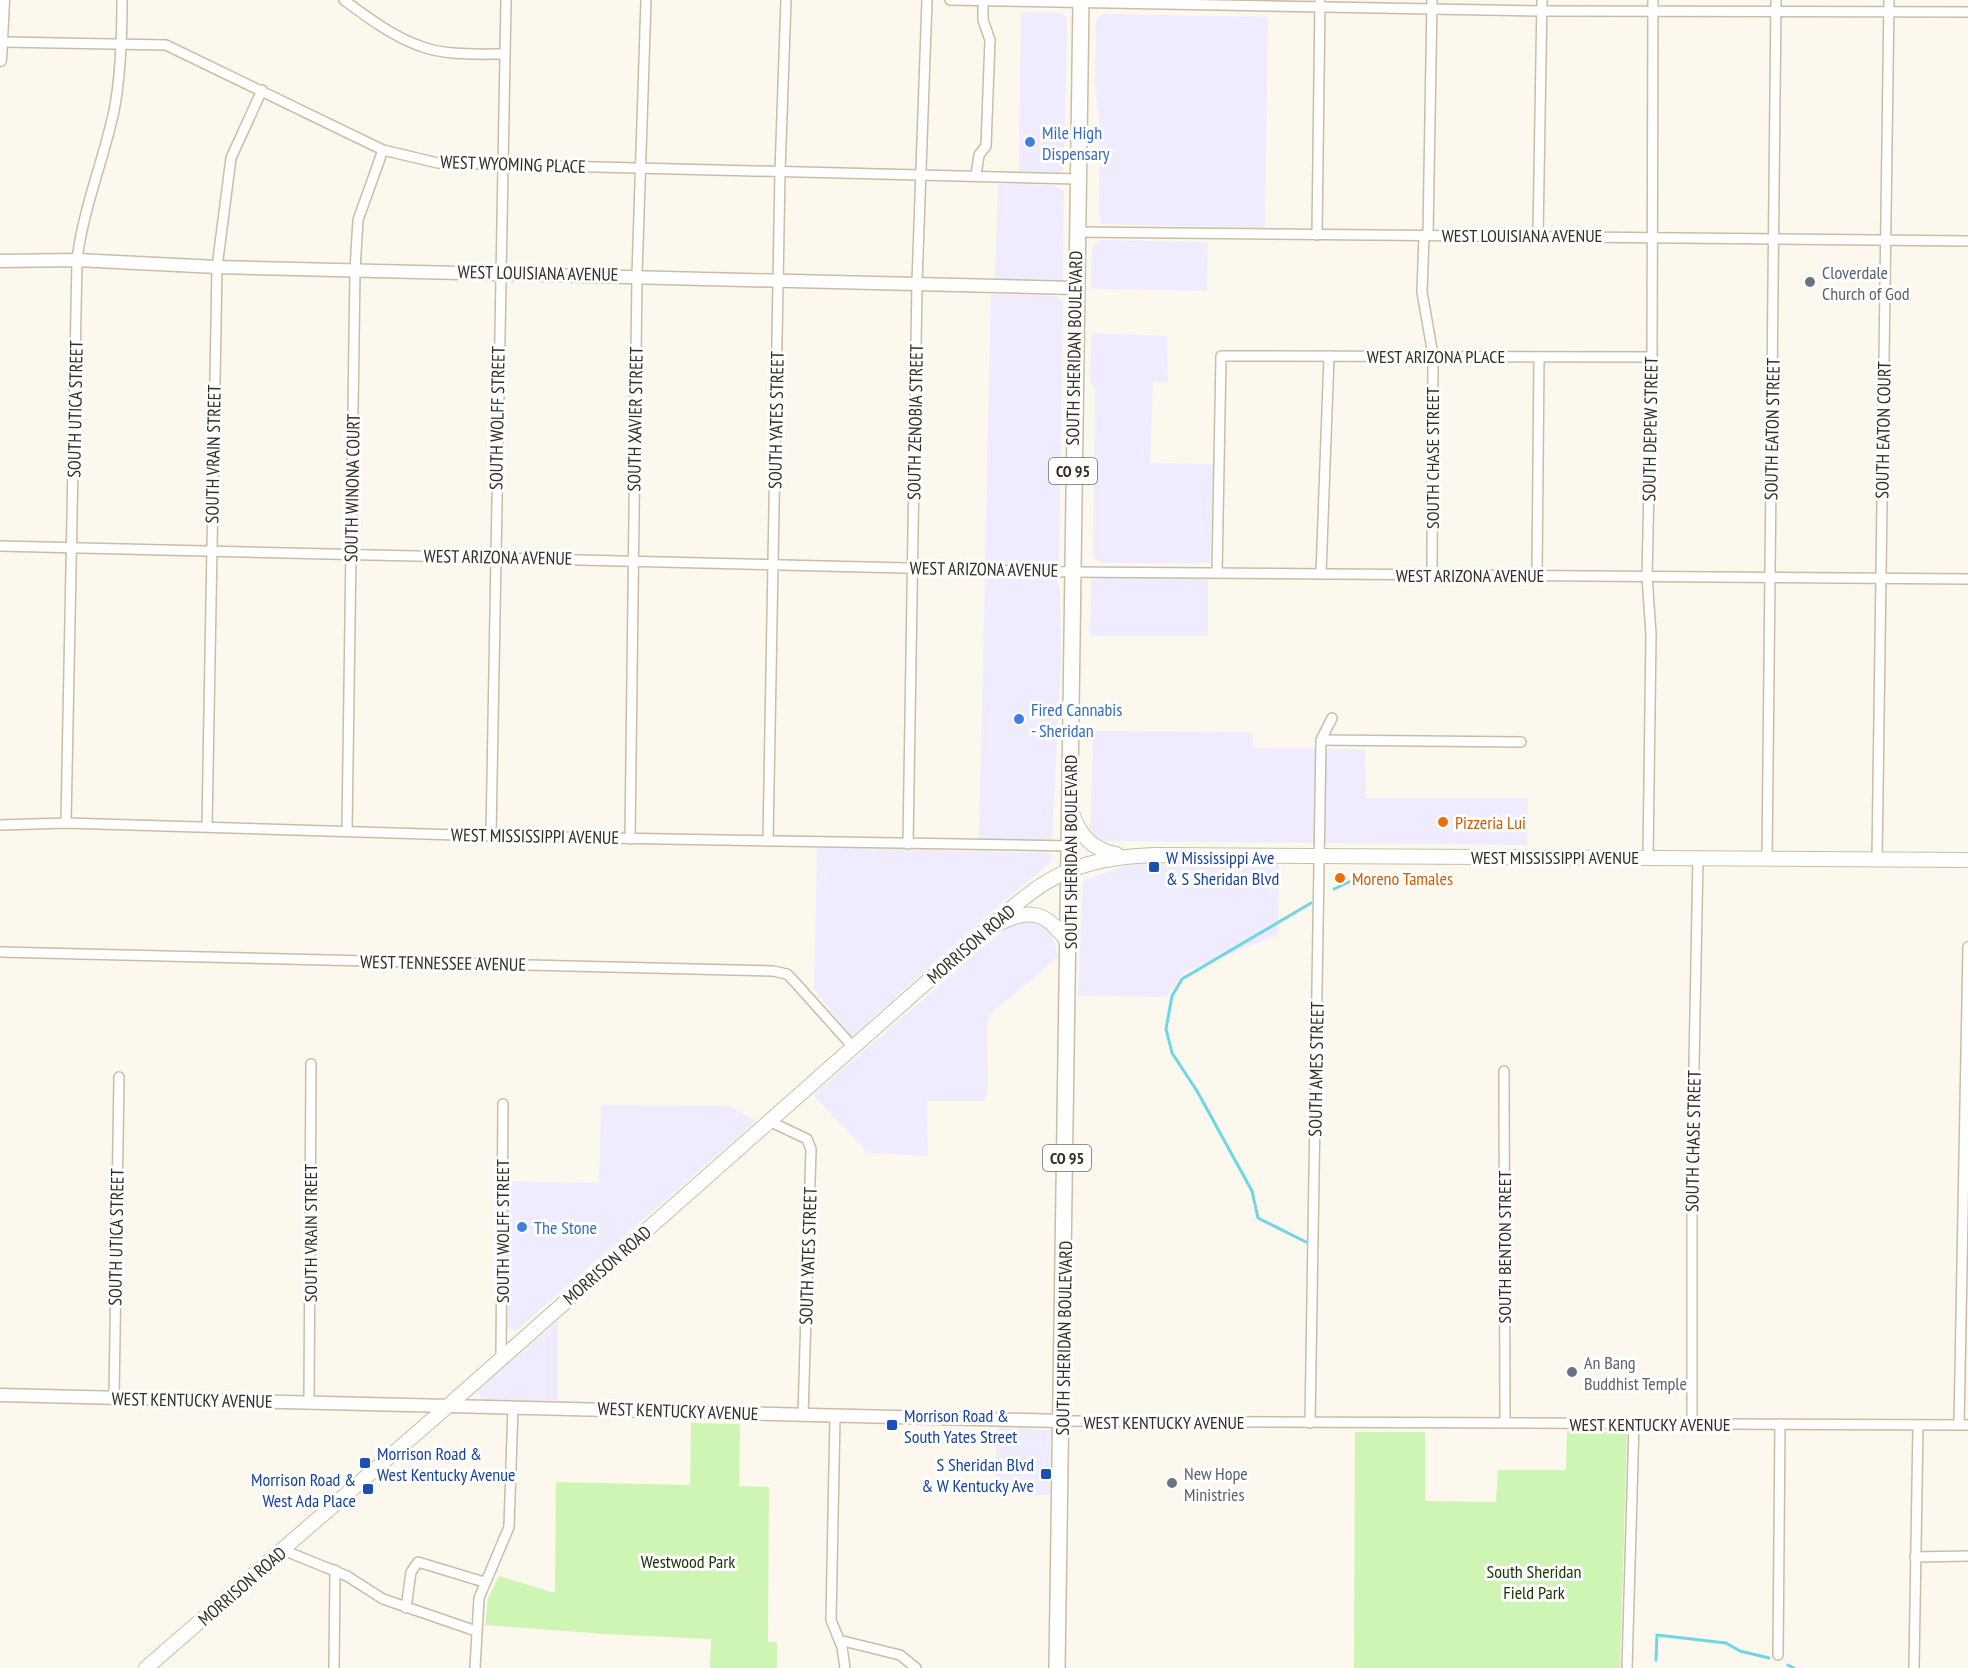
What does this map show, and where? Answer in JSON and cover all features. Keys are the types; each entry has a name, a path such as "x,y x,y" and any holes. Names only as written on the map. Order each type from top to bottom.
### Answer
{"main road":[{"name":"SOUTH SHERIDAN BOULEVARD","path":"1057,1668 1070,945 1071,572 1081,1"},
{"path":"1071,808 1078,828 1089,842 1104,851 1124,856"},
{"name":"WEST MISSISSIPPI AVENUE","path":"1071,868 1124,856 1968,860"},
{"name":"MORRISON ROAD","path":"156,1665 283,1550 988,929 1033,890 1071,868"},
{"path":"988,929 1016,916 1036,914 1051,921 1070,945"}],"street":[{"path":"0,60 3,42 3,0"},
{"name":"SOUTH UTICA STREET","path":"66,823 78,260 81,227 114,108 122,42 122,0"},
{"path":"344,0 376,23 421,47 464,54 504,54"},
{"name":"SOUTH WOLFF STREET","path":"491,836 494,557 506,0"},
{"name":"SOUTH XAVIER STREET","path":"630,839 637,275 646,0"},
{"name":"SOUTH YATES STREET","path":"768,840 780,172 786,0"},
{"name":"SOUTH ZENOBIA STREET","path":"908,844 917,283 927,0"},
{"path":"950,0 1432,5 1542,11 1968,12"},
{"path":"976,175 979,155 986,146 990,40 983,20 983,0"},
{"path":"1538,235 1542,0"},
{"name":"SOUTH DEPEW STREET","path":"1648,858 1651,634 1647,576 1652,357 1653,0"},
{"name":"SOUTH EATON STREET","path":"1767,859 1776,0"},
{"name":"SOUTH EATON COURT","path":"1877,860 1889,0"},
{"path":"1317,235 1320,4"},
{"name":"SOUTH CHASE STREET","path":"1432,5 1426,235 1422,292 1433,355 1432,574"},
{"name":"WEST WYOMING PLACE","path":"3,42 122,42 166,45 383,150 438,163 780,172 922,173 1077,179"},
{"name":"SOUTH VRAIN STREET","path":"207,826 217,267 231,158 262,90"},
{"name":"SOUTH WINONA COURT","path":"346,830 355,270 358,220 383,150"},
{"name":"WEST LOUISIANA AVENUE","path":"1076,232 1886,238 1968,241"},
{"name":"WEST LOUISIANA AVENUE","path":"0,261 78,260 217,267 637,275 779,282 1075,288"},
{"name":"WEST ARIZONA PLACE","path":"1217,573 1221,356 1652,357"},
{"path":"1321,574 1329,356"},
{"path":"1537,575 1539,357"},
{"name":"WEST ARIZONA AVENUE","path":"0,546 1071,572 1968,579"},
{"name":"SOUTH AMES STREET","path":"1310,1422 1321,740 1332,718"},
{"path":"1321,740 1521,742"},
{"name":"WEST MISSISSIPPI AVENUE","path":"0,825 66,823 491,836 1071,846"},
{"name":"SOUTH CHASE STREET","path":"1692,1424 1692,1168 1698,858"},
{"path":"1964,1425 1968,947"},
{"name":"WEST TENNESSEE AVENUE","path":"0,952 773,971 787,974 854,1048"},
{"name":"SOUTH VRAIN STREET","path":"309,1402 311,1064"},
{"name":"SOUTH BENTON STREET","path":"1504,1071 1505,1423"},
{"name":"SOUTH UTICA STREET","path":"114,1398 118,1077"},
{"name":"SOUTH WOLFF STREET","path":"501,1358 503,1104"},
{"name":"SOUTH YATES STREET","path":"771,1122 807,1139 811,1149 803,1415"},
{"name":"WEST KENTUCKY AVENUE","path":"0,1395 1062,1421 1964,1425"},
{"path":"475,1668 477,1609 484,1582 509,1527 513,1407"},
{"path":"835,1416 831,1620 840,1640 844,1668"},
{"path":"1627,1668 1634,1423"},
{"path":"1778,1654 1780,1424"},
{"path":"1914,1668 1918,1426"},
{"path":"283,1550 335,1570 382,1599 476,1631"},
{"path":"1915,1557 1968,1556"},
{"path":"406,1608 411,1572 418,1562 484,1582"},
{"path":"334,1668 335,1570"},
{"path":"840,1640 900,1655 916,1668"}],"shaded area":[{"path":"1021,12 1063,13 1067,19 1064,169 1059,173 1019,171"},
{"path":"1104,14 1268,17 1265,228 1102,224 1099,217 1100,131 1095,81 1096,20"},
{"path":"998,184 1052,185 1064,191 1063,280 1058,282 995,280"},
{"path":"1101,240 1208,242 1207,291 1091,289 1092,247"},
{"path":"991,294 1057,296 1063,302 1059,561 1054,564 985,563"},
{"path":"1091,333 1167,336 1168,382 1153,382 1150,463 1214,464 1210,563 1102,563 1093,557 1095,387 1090,382"},
{"path":"985,576 1055,578 1060,586 1061,662 1052,842 979,840"},
{"path":"1091,578 1208,578 1208,636 1090,636"},
{"path":"1093,731 1252,732 1253,748 1365,749 1366,798 1528,798 1527,845 1100,841 1089,826"},
{"path":"817,847 1049,853 1053,856 1050,863 987,915 869,1021 866,1028 857,1035 850,1036 814,989"},
{"path":"1130,863 1279,863 1278,935 1184,972 1166,997 1078,996 1083,881"},
{"path":"1033,918 1050,926 1058,957 990,1015 987,1026 988,1093 985,1101 927,1101 928,1156 868,1153 813,1095 1012,922"},
{"path":"601,1105 730,1106 756,1121 518,1329 512,1330 508,1326 509,1181 599,1183"},
{"path":"558,1321 558,1401 482,1400 478,1390"},
{"path":"997,1427 1051,1430 1050,1495 994,1494"}],"green space":[{"name":"Westwood Park","path":"691,1423 740,1424 739,1486 769,1487 768,1642 777,1642 777,1668 710,1668 711,1639 485,1625 488,1598 499,1576 555,1593 556,1482 690,1485"},
{"name":"South Sheridan Field Park","path":"1567,1431 1627,1432 1620,1668 1354,1668 1355,1432 1425,1432 1425,1501 1496,1502 1498,1470 1566,1470"}],"waterway":[{"path":"1334,889 1351,881"},
{"path":"1306,1242 1258,1218 1252,1191 1197,1091 1172,1053 1166,1029 1172,996 1182,979 1311,903"},
{"path":"1656,1660 1657,1635 1726,1643 1740,1651 1769,1658"},
{"path":"1788,1665 1794,1668"}],"place":[{"name":"Mile High Dispensary","path":"1030,142"},
{"name":"Cloverdale Church of God","path":"1810,282"},
{"name":"Fired Cannabis - Sheridan","path":"1019,719"},
{"name":"Pizzeria Lui","path":"1443,822"},
{"name":"W Mississippi Ave & S Sheridan Blvd","path":"1154,867"},
{"name":"Moreno Tamales","path":"1340,878"},
{"name":"The Stone","path":"522,1227"},
{"name":"An Bang Buddhist Temple","path":"1572,1372"},
{"name":"Morrison Road & South Yates Street","path":"892,1425"},
{"name":"Morrison Road & West Kentucky Avenue","path":"365,1463"},
{"name":"S Sheridan Blvd & W Kentucky Ave","path":"1046,1474"},
{"name":"New Hope Ministries","path":"1172,1483"},
{"name":"Morrison Road & West Ada Place","path":"368,1489"}]}
